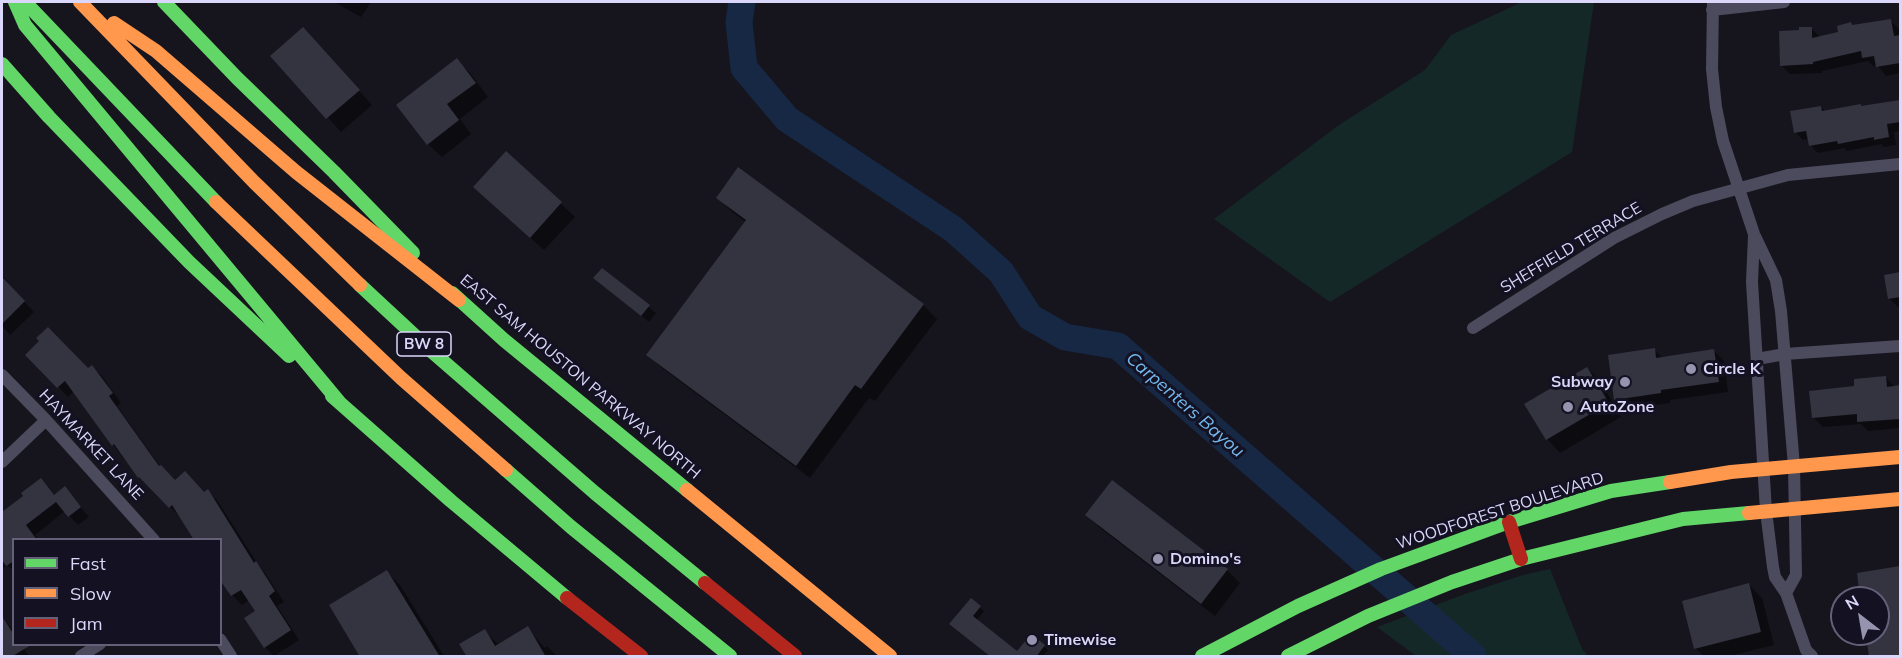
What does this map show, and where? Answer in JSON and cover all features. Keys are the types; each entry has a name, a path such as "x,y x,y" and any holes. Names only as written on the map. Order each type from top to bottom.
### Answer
{"main road":[{"path":"15,2 25,25 340,403"},
{"name":"BW 8","path":"26,2 223,210 369,348 571,527 730,657"},
{"path":"81,2 156,51 296,172 459,300"},
{"name":"BW 8","path":"81,2 254,182 331,258 429,349 595,493 795,657"},
{"name":"EAST SAM HOUSTON PARKWAY NORTH","path":"165,2 237,78 334,172 459,300 504,340 890,657"},
{"path":"2,64 78,148 189,262 340,403 451,501 640,657"},
{"name":"WOODFOREST BOULEVARD","path":"1202,657 1298,606 1381,569 1509,522 1611,491 1764,469 1900,457"},
{"path":"1288,657 1368,616 1452,582 1521,559 1683,519 1900,499"},
{"path":"1509,522 1521,559"}],"street":[{"path":"1784,2 1712,6 1712,69 1723,141 1754,234 1776,280 1781,311 1794,466 1795,508 1796,576 1786,593"},
{"name":"SHEFFIELD TERRACE","path":"1473,328 1614,238 1693,201 1788,175 1900,164"},
{"path":"1754,234 1752,282 1766,511 1773,567 1775,577 1786,593 1806,650 1812,657"},
{"path":"1757,359 1785,354 1900,346"},
{"name":"HAYMARKET LANE","path":"2,375 46,420 152,538"},
{"path":"2,462 46,420"},
{"path":"222,642 231,657"},
{"path":"81,657 98,646"}],"green space":[{"path":"1522,2 1594,2 1572,152 1330,302 1214,219 1339,125 1425,70 1451,35"},
{"path":"1550,569 1582,649 1588,656 1416,656 1377,627 1465,594 1523,575"}],"building":[{"path":"1891,19 1894,36 1900,35 1900,63 1876,67 1874,56 1862,58 1861,51 1813,62 1813,64 1780,66 1779,31 1812,27 1812,38 1838,32 1837,26 1851,22 1852,25"},
{"path":"303,27 360,90 326,119 270,56"},
{"path":"457,58 476,83 447,104 459,120 427,145 396,105"},
{"path":"1900,100 1900,122 1887,124 1889,137 1874,140 1874,137 1838,144 1837,141 1809,146 1806,131 1794,133 1790,111 1821,106 1822,111"},
{"path":"506,151 562,202 530,238 473,187"},
{"path":"738,167 924,304 861,389 855,385 796,466 646,355 746,220 716,198"},
{"path":"602,268 650,305 641,316 593,278"},
{"path":"1900,272 1900,297 1888,299 1884,275"},
{"path":"2,277 25,301 2,324"},
{"path":"48,327 88,368 92,365 113,393 109,396 159,466 161,465 175,480 185,471 204,492 208,489 254,563 256,561 275,591 269,596 291,630 264,648 244,618 255,611 241,590 231,596 222,583 222,538 193,538 172,505 169,508 138,478 65,381 57,388 25,355 39,341 36,338"},
{"path":"1655,348 1656,358 1714,349 1719,382 1661,390 1661,393 1614,400 1608,355"},
{"path":"1587,367 1609,403 1546,440 1524,404"},
{"path":"1886,376 1887,387 1900,385 1900,419 1857,422 1857,414 1812,418 1809,391 1854,386 1854,379"},
{"path":"41,478 54,495 65,486 81,507 68,517 56,502 26,525 36,538 12,538 12,562 6,566 2,560 2,512 23,496 21,493"},
{"path":"1112,480 1228,569 1201,604 1085,515"},
{"path":"1900,566 1900,657 1869,657 1868,646 1890,646 1890,586 1859,586 1857,573"},
{"path":"387,570 440,657 360,657 329,605"},
{"path":"1749,583 1761,632 1694,649 1682,601"},
{"path":"971,598 981,606 973,616 1017,651 1031,634 1045,645 1036,657 991,657 949,624"},
{"path":"2,616 12,632 12,646 29,646 11,657 2,657"},
{"path":"528,626 546,657 467,657 459,644 485,629 495,646"}],"waterway":[{"name":"Carpenters Bayou","path":"742,2 739,22 744,68 787,119 953,229 1001,272 1030,317 1065,337 1118,346 1473,656"}],"traffic: fast":[{"path":"15,2 25,25 340,403"},
{"path":"25,2 216,202"},
{"path":"164,2 413,253"},
{"path":"2,64 49,117 189,262 289,356"},
{"path":"360,285 429,349 595,493 705,583"},
{"path":"452,293 504,340 687,490"},
{"path":"332,396 451,501 567,598"},
{"path":"506,470 571,527 730,656"},
{"path":"1202,656 1298,606 1381,569 1509,522 1611,491 1670,482"},
{"path":"1288,656 1368,616 1452,582 1521,559 1683,519 1749,513"}],"traffic: slow":[{"path":"80,2 254,182 360,285"},
{"path":"114,23 156,51 296,172 459,300"},
{"path":"216,202 401,378 506,470"},
{"path":"1670,482 1731,472 1900,457"},
{"path":"687,490 890,656"},
{"path":"1749,513 1900,499"}],"traffic: jam":[{"path":"1509,522 1521,559"},
{"path":"705,583 795,656"},
{"path":"567,598 641,656"}],"place":[{"name":"Circle K","path":"1691,369"},
{"name":"Subway","path":"1625,382"},
{"name":"AutoZone","path":"1568,407"},
{"name":"Domino's","path":"1158,559"},
{"name":"Timewise","path":"1032,640"}]}
